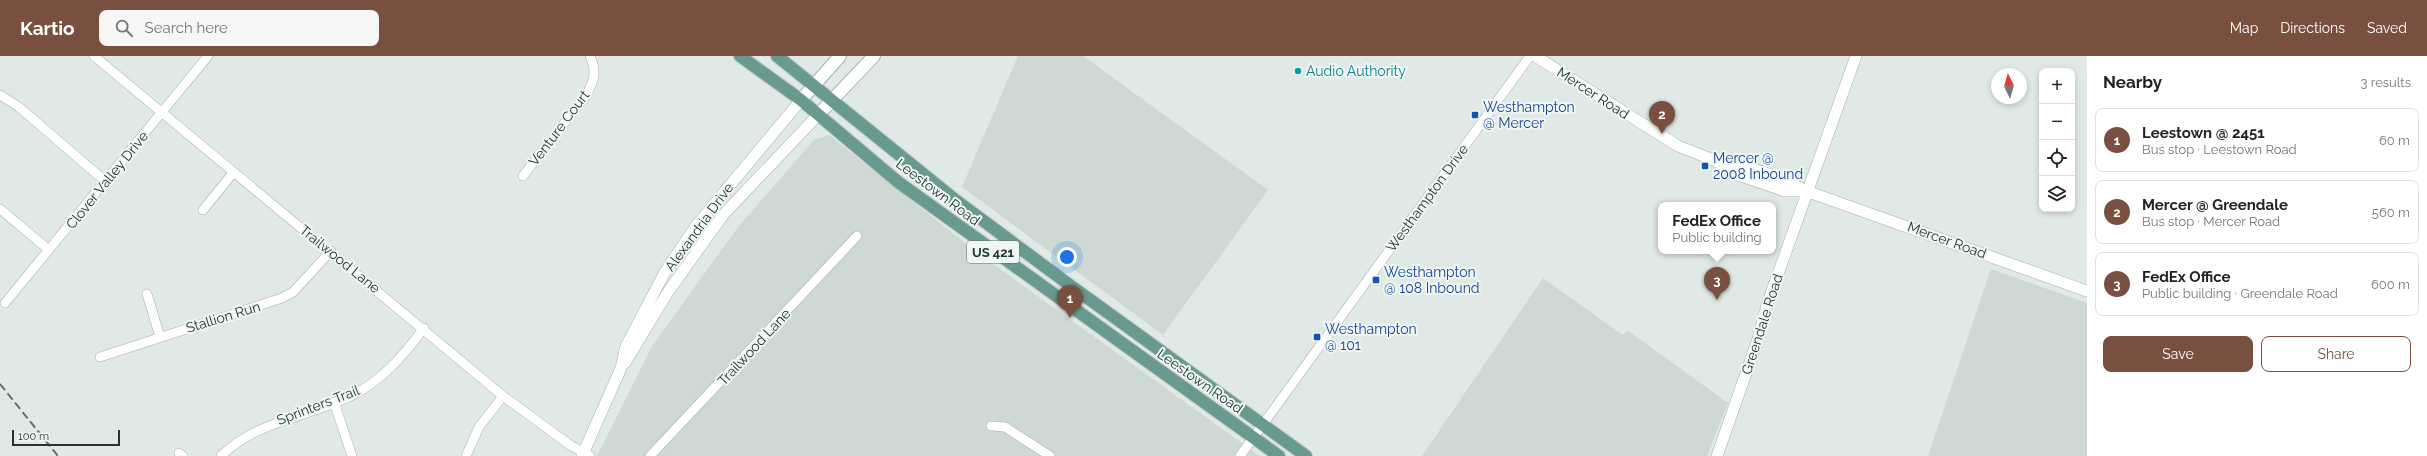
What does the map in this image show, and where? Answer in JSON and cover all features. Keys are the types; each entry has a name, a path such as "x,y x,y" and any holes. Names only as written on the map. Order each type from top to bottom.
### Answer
{"main road":[{"name":"Leestown Road","path":"740,56 801,100 916,196 1279,456"},
{"name":"Leestown Road","path":"777,56 954,199 1071,286 1306,456"},
{"path":"801,100 840,56"},
{"path":"818,115 833,101 874,56"}],"street":[{"name":"Trailwood Lane","path":"94,56 233,173 331,251 504,396 585,455"},
{"name":"Clover Valley Drive","path":"5,303 106,182 208,56"},
{"name":"Venture Court","path":"523,176 593,83 595,73 590,56"},
{"name":"Westhampton Drive","path":"1240,456 1264,426 1530,56"},
{"name":"Mercer Road","path":"1535,56 1653,132 1678,146 1716,161 1738,175 1785,190 1806,191 2087,291"},
{"name":"Greendale Road","path":"1717,456 1806,191 1856,56"},
{"path":"0,95 19,107 106,182"},
{"name":"Alexandria Drive","path":"585,455 621,368 626,346 642,313 665,272 696,226 801,100"},
{"name":"Alexandria Drive","path":"621,368 636,347 668,292 723,215 818,115"},
{"path":"203,210 233,173"},
{"path":"0,209 49,250"},
{"name":"Trailwood Lane","path":"650,456 857,236"},
{"name":"Stallion Run","path":"100,357 282,298 293,292 331,251"},
{"path":"147,294 160,337"},
{"name":"Sprinters Trail","path":"221,456 239,440 260,428 350,397 379,379 403,357 424,328"},
{"path":"466,456 479,427 504,396"},
{"path":"334,402 352,456"},
{"path":"992,426 1005,427 1050,456"}],"shaded area":[{"path":"1018,56 1083,56 1268,190 1163,335 962,187"},
{"path":"829,135 979,254 1260,456 597,456 651,348 738,227 814,140"},
{"path":"1991,269 2087,303 2087,456 1928,456"},
{"path":"1543,278 1623,335 1627,330 1728,403 1707,456 1422,456"}],"railway":[{"path":"0,384 58,456"}],"place":[{"name":"Audio Authority","path":"1298,71"},
{"name":"Westhampton @ Mercer","path":"1475,115"},
{"name":"Mercer @ Greendale","path":"1662,134"},
{"name":"Mercer @ 2008 Inbound","path":"1705,166"},
{"name":"Westhampton @ 108 Inbound","path":"1376,280"},
{"name":"FedEx Office","path":"1717,300"},
{"name":"Leestown @ 2451","path":"1070,318"},
{"name":"Westhampton @ 101","path":"1317,337"}]}
